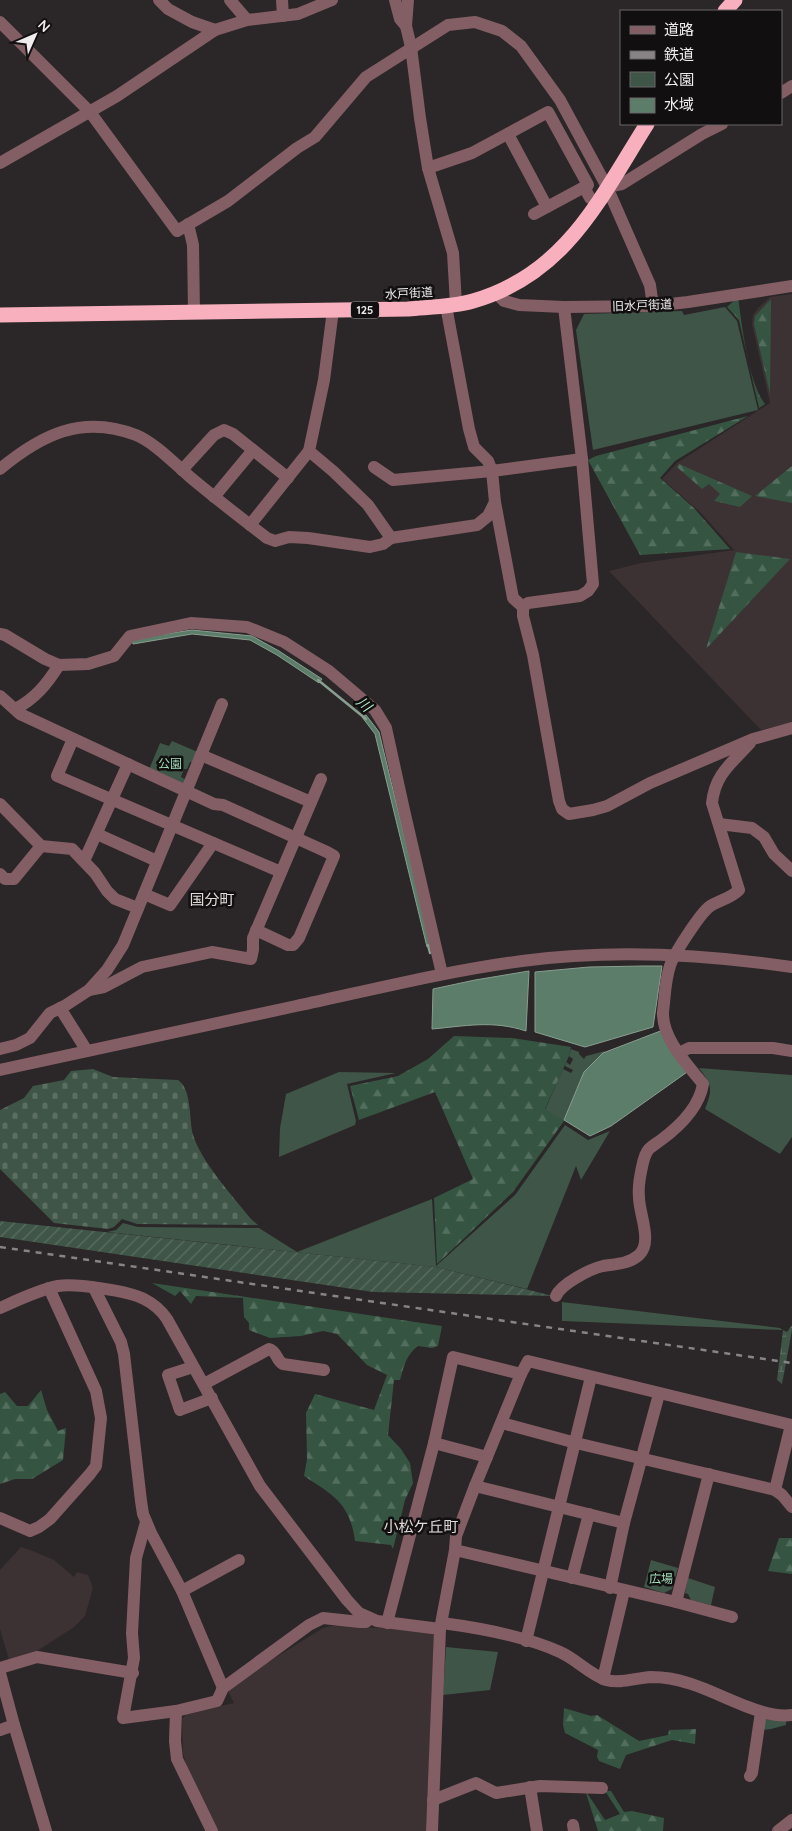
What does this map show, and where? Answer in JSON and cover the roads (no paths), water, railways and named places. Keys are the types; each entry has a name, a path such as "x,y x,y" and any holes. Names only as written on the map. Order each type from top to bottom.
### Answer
{"highway":[{"name":"水戸街道","path":"0,315 408,309 471,302 496,293 525,277 551,259 579,230 646,125"}],"street":[{"path":"159,0 168,9 192,22 215,30"},
{"path":"230,0 247,20"},
{"path":"282,0 283,16"},
{"path":"3,157 117,96 215,30 247,20 298,14 332,0"},
{"path":"395,0 400,18 406,26"},
{"path":"408,0 406,26 411,47 428,168 453,253 451,305 474,447 488,461 492,471 495,502 514,598 523,607 523,616 533,655 562,809 569,814 607,806 650,783 753,739 792,728"},
{"path":"0,22 90,112 177,231 228,201 297,148 316,137 366,77 448,24 475,22 502,31 521,46 560,100 607,187 650,285 653,306"},
{"path":"428,168 472,153 548,112 588,184 534,214"},
{"path":"607,187 622,184 702,134 720,125"},
{"path":"508,134 547,207"},
{"path":"584,186 590,198 598,203"},
{"path":"188,224 193,245 194,312"},
{"name":"旧水戸街道","path":"496,293 501,300 510,304 564,307 653,306 792,286"},
{"path":"523,607 528,603 580,596 588,591 593,584 582,459 564,307"},
{"path":"250,525 309,452 324,380 333,310"},
{"path":"0,469 20,453 44,438 66,429 88,426 110,428 137,435 164,454 250,525 267,538 275,541 288,537 308,538 370,547 383,544 391,538 477,525 488,516 495,502"},
{"path":"182,470 214,434 224,430 233,434 288,478"},
{"path":"214,496 253,450"},
{"path":"309,452 334,472 368,505 391,538"},
{"path":"374,467 393,480 492,471 582,459"},
{"path":"2,638 59,665 88,664 114,656 130,636 191,623 247,627 284,642 330,671 376,710 386,728 442,974"},
{"path":"14,709 28,702 47,685 59,665"},
{"path":"0,696 20,714 186,792 214,804 223,805 334,856 299,938 293,945 288,945 256,930"},
{"path":"0,1049 16,1045 30,1038 50,1013 88,990 107,970 123,945 222,704"},
{"path":"73,739 56,776 281,872"},
{"path":"556,1296 558,1291 580,1276 601,1267 626,1262 638,1256 643,1250 646,1235 638,1194 647,1150 675,1128 697,1104 701,1094 703,1084 679,1053 668,1035 662,1019 670,967 674,956 702,913 711,906 733,897 739,890 712,803 716,783 724,768 753,739"},
{"path":"201,755 311,802"},
{"path":"84,861 128,764"},
{"path":"88,990 104,987 142,967 212,952 251,959 253,938 256,930 321,779"},
{"path":"0,804 41,846 72,849 95,872 106,891 115,899 138,908"},
{"path":"718,824 752,828 764,837 774,854 792,871"},
{"path":"96,834 157,861"},
{"path":"144,894 170,905 213,843"},
{"path":"0,874 5,879 14,880 41,846"},
{"path":"0,1070 442,974 522,961 638,954 736,960 792,967"},
{"path":"60,1008 87,1051"},
{"path":"679,1053 688,1048 773,1048 792,1051"},
{"path":"0,1308 49,1288 73,1285 135,1295 161,1311 212,1398 260,1486 347,1600 359,1613 369,1619 387,1623 485,1629 560,1652 603,1679 619,1682 650,1677 673,1679 707,1688 761,1712 780,1716 792,1715"},
{"path":"0,1518 30,1531 39,1527 50,1519 96,1466 101,1418 96,1391 49,1288"},
{"path":"94,1288 121,1342 124,1354 141,1501 146,1522 182,1591 223,1688"},
{"path":"204,1384 269,1349 272,1350 282,1364 324,1370"},
{"path":"387,1623 434,1443 453,1357 521,1374"},
{"path":"432,1831 441,1626 456,1536 521,1374 528,1361 791,1425 775,1490"},
{"path":"193,1367 168,1375 180,1410 212,1398"},
{"path":"526,1641 591,1377"},
{"path":"610,1588 624,1523 659,1394"},
{"path":"502,1423 576,1443 775,1490 782,1495 792,1508"},
{"path":"434,1443 487,1457"},
{"path":"676,1602 709,1474"},
{"path":"475,1486 624,1523"},
{"path":"572,1578 589,1514"},
{"path":"146,1522 136,1558 132,1634 133,1673 123,1718 176,1711 218,1701 223,1688 309,1625 323,1618 360,1622 366,1622 369,1619"},
{"path":"455,1550 676,1602 732,1618"},
{"path":"182,1591 239,1560"},
{"path":"603,1679 624,1591"},
{"path":"0,1668 37,1657 133,1673"},
{"path":"0,1673 46,1831"},
{"path":"176,1711 175,1741 177,1759 212,1831"},
{"path":"750,1776 761,1712"},
{"path":"0,1730 14,1725"},
{"path":"433,1800 476,1783 496,1793 540,1786 602,1788"},
{"path":"530,1787 537,1831"},
{"path":"778,1831 792,1820"}],"water":[{"path":"192,630 252,636 322,679 319,683 277,655 250,640 192,634 133,644 132,639"},
{"path":"366,715 379,732 431,946 427,947 375,734 362,717"},
{"path":"662,966 653,1027 585,1047 535,1032 535,972 589,967"},
{"path":"529,971 526,1031 490,1025 468,1025 432,1029 433,989"},
{"path":"663,1030 690,1070 611,1126 590,1136 564,1120 584,1072 603,1053"}],"waterway":[{"name":"川","path":"318,680 366,719"},
{"name":"川","path":"428,945 430,953"}],"railway":[{"path":"0,1247 792,1363"}],"district":[{"name":"国分町","path":"212,899"},
{"name":"小松ケ丘町","path":"421,1526"}],"park label":[{"name":"公園","path":"170,763"},
{"name":"広場","path":"661,1578"}]}
